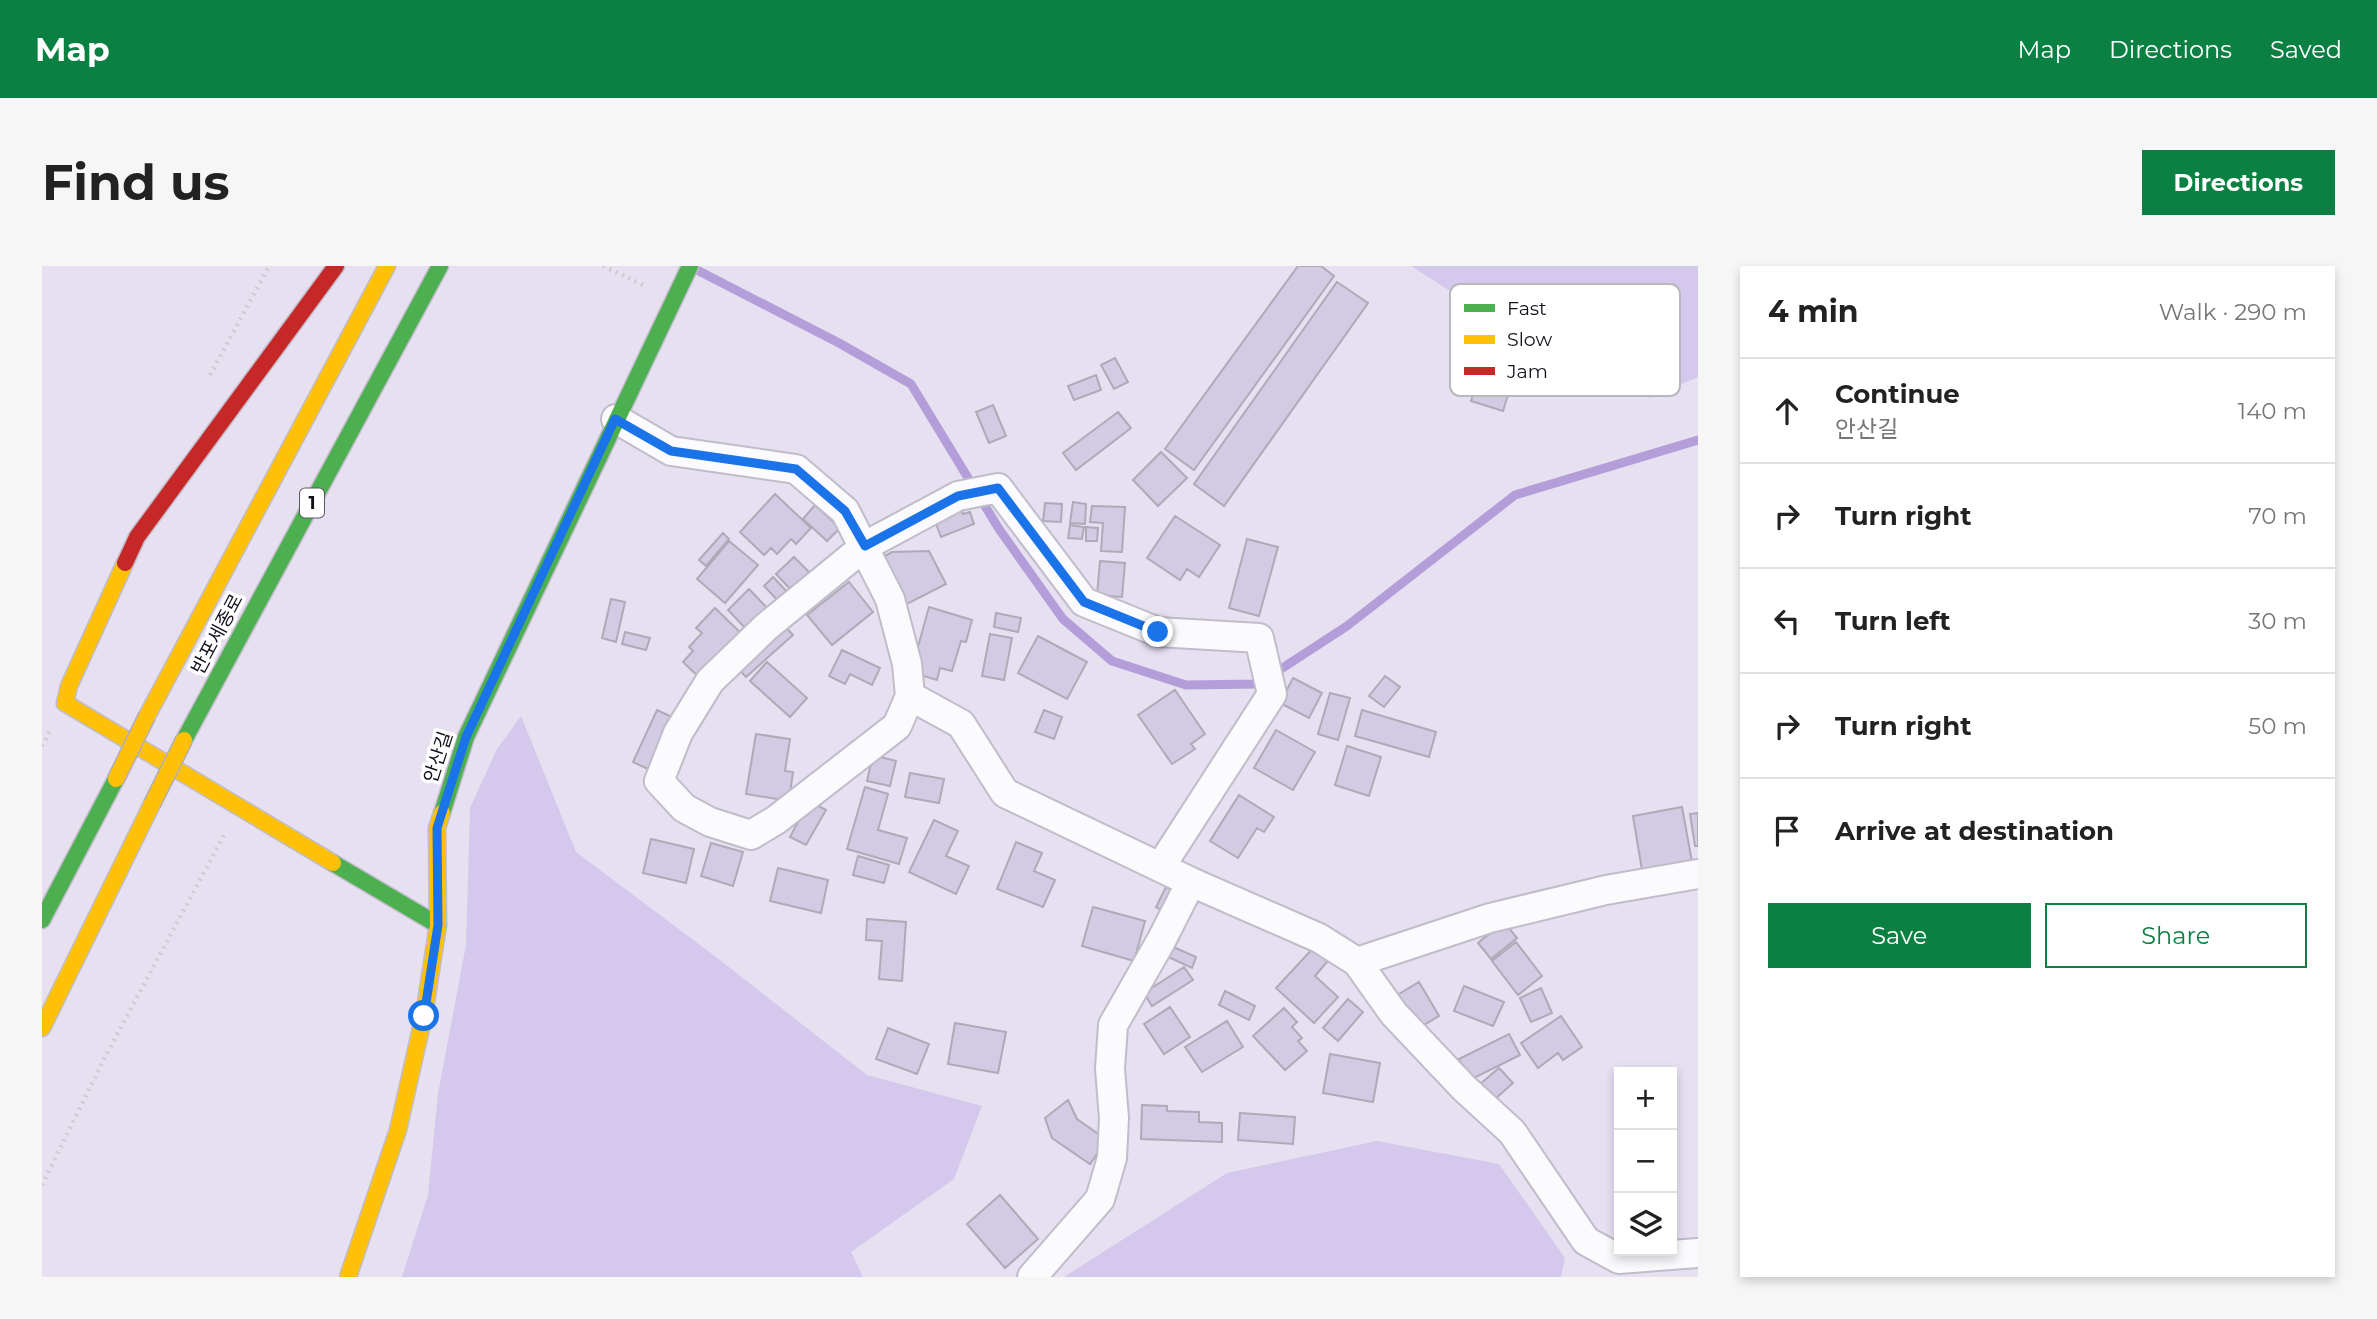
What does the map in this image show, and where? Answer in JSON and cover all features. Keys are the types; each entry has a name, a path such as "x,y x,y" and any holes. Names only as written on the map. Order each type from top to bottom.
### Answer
{"main road":[{"path":"336,266 137,537 69,686 65,703 438,925"},
{"name":"반포세종로","path":"42,919 387,266"},
{"name":"반포세종로","path":"42,1028 184,740 440,266"},
{"name":"안산길","path":"348,1277 398,1130 424,1016 438,925 437,828 466,737 690,266"}],"street":[{"path":"615,419 671,451 796,469 845,511 865,546 890,599 907,664 910,696 897,726 776,820 751,835 710,822 684,808 659,781 678,733 710,681 766,627 865,546 958,496 998,488 1084,602 1158,632 1258,638 1272,694 1161,866"},
{"path":"910,696 961,724 1005,793 1191,882 1320,938 1357,962 1394,1014 1464,1087 1512,1132 1586,1241 1619,1259 1698,1253"},
{"path":"1357,962 1490,918 1606,890 1698,874"},
{"path":"1032,1277 1100,1199 1112,1158 1114,1118 1110,1069 1113,1025 1191,882"}],"path":[{"path":"603,266 677,292"},
{"path":"42,1185 104,1059 238,808"}],"shaded area":[{"path":"1411,266 1698,266 1698,377 1680,385 1680,284 1450,284 1450,291"},
{"path":"521,716 576,852 867,1075 982,1106 954,1179 851,1252 863,1277 402,1277 428,1195 438,1094 466,945 470,808 497,749"},
{"path":"1377,1141 1499,1164 1565,1258 1561,1277 1064,1277 1227,1173"}],"building":[{"path":"1298,266 1321,266 1334,276 1194,470 1165,449"},
{"path":"1337,282 1368,303 1224,506 1194,484"},
{"path":"1115,358 1128,382 1114,389 1101,365"},
{"path":"1096,375 1101,390 1074,400 1068,386"},
{"path":"1473,396 1508,396 1503,411 1471,401"},
{"path":"993,405 1006,436 989,443 976,412"},
{"path":"1118,412 1131,428 1076,470 1063,453"},
{"path":"1161,452 1187,478 1158,506 1133,480"},
{"path":"775,494 811,528 796,544 791,539 777,554 771,548 764,555 740,532"},
{"path":"1073,502 1086,504 1085,524 1070,523"},
{"path":"1045,503 1062,504 1061,522 1043,521"},
{"path":"815,505 840,528 827,541 803,519"},
{"path":"960,506 963,514 970,512 974,524 941,537 933,516"},
{"path":"1092,506 1125,507 1122,552 1101,551 1103,523 1090,522"},
{"path":"1175,516 1220,545 1199,577 1187,569 1180,580 1147,558"},
{"path":"1070,525 1084,527 1082,539 1068,538"},
{"path":"1086,527 1098,528 1097,541 1086,541"},
{"path":"723,533 729,539 706,566 699,560"},
{"path":"1247,539 1278,547 1259,616 1229,608"},
{"path":"729,541 758,565 725,603 697,579"},
{"path":"929,551 946,584 905,605 881,558 892,552"},
{"path":"794,557 814,577 796,595 776,574"},
{"path":"1100,561 1125,563 1122,597 1097,595"},
{"path":"773,577 793,598 784,607 764,586"},
{"path":"849,582 873,612 832,645 807,615"},
{"path":"749,589 769,610 748,631 728,610"},
{"path":"611,599 625,602 616,642 602,638"},
{"path":"929,607 972,620 966,642 961,641 952,671 940,668 937,680 911,672"},
{"path":"715,608 747,639 704,682 683,662 693,651 689,647 702,633 696,628"},
{"path":"996,613 1021,618 1018,632 994,627"},
{"path":"783,624 793,635 746,677 736,666"},
{"path":"625,632 650,638 646,650 622,644"},
{"path":"990,634 1012,638 1004,680 982,676"},
{"path":"1038,636 1087,662 1067,699 1018,673"},
{"path":"842,650 880,668 872,685 850,674 845,684 829,676"},
{"path":"767,662 807,698 790,717 750,681"},
{"path":"1385,676 1400,687 1384,707 1369,696"},
{"path":"1293,678 1322,693 1309,718 1280,703"},
{"path":"1175,690 1205,734 1191,744 1195,749 1172,764 1138,715"},
{"path":"1330,693 1350,698 1338,740 1318,734"},
{"path":"657,710 676,719 652,771 633,762"},
{"path":"1044,710 1062,717 1054,739 1035,732"},
{"path":"1362,710 1436,732 1429,757 1355,736"},
{"path":"1276,730 1315,752 1293,790 1254,768"},
{"path":"756,734 790,739 785,771 793,772 789,801 746,794"},
{"path":"1347,746 1381,757 1369,796 1335,785"},
{"path":"873,755 896,761 890,786 867,781"},
{"path":"910,773 944,779 939,803 905,797"},
{"path":"865,787 888,794 878,830 907,838 899,864 847,849"},
{"path":"1239,795 1274,817 1264,832 1257,828 1238,858 1210,841"},
{"path":"809,801 826,810 806,845 790,837"},
{"path":"1682,807 1692,862 1642,870 1633,816"},
{"path":"1698,813 1698,846 1695,846 1690,814"},
{"path":"934,820 958,831 946,856 969,866 956,894 909,872"},
{"path":"651,839 694,849 686,883 643,873"},
{"path":"1016,842 1042,853 1034,871 1055,880 1043,907 997,889"},
{"path":"711,843 743,852 733,886 701,876"},
{"path":"858,856 889,865 884,883 853,875"},
{"path":"778,868 828,880 821,913 770,901"},
{"path":"1166,887 1180,894 1170,915 1156,907"},
{"path":"1093,907 1145,921 1134,961 1082,946"},
{"path":"867,919 906,922 902,981 879,979 882,941 866,940"},
{"path":"1504,922 1517,938 1491,959 1478,943"},
{"path":"1516,942 1542,976 1518,995 1492,961"},
{"path":"1318,943 1332,956 1315,976 1338,997 1314,1023 1276,988"},
{"path":"1171,946 1196,957 1192,968 1166,956"},
{"path":"1184,967 1193,980 1152,1006 1144,993"},
{"path":"1419,982 1439,1016 1414,1031 1394,997"},
{"path":"1464,986 1504,1002 1493,1026 1454,1011"},
{"path":"1541,988 1552,1013 1531,1022 1520,998"},
{"path":"1225,991 1255,1006 1249,1020 1219,1005"},
{"path":"1348,999 1363,1012 1338,1041 1323,1028"},
{"path":"1170,1007 1190,1037 1164,1054 1144,1024"},
{"path":"1284,1008 1297,1022 1292,1027 1302,1038 1298,1041 1307,1051 1285,1070 1253,1036"},
{"path":"1561,1016 1582,1047 1563,1060 1558,1053 1538,1068 1521,1043"},
{"path":"1227,1021 1243,1047 1202,1072 1185,1047"},
{"path":"955,1023 1006,1032 998,1073 948,1064"},
{"path":"888,1028 929,1044 917,1074 876,1059"},
{"path":"1509,1034 1520,1055 1470,1080 1459,1059"},
{"path":"1330,1054 1380,1063 1373,1102 1323,1093"},
{"path":"1499,1068 1513,1083 1494,1100 1480,1084"},
{"path":"1068,1100 1077,1119 1107,1140 1090,1164 1052,1138 1045,1118"},
{"path":"1142,1105 1167,1106 1167,1111 1199,1112 1199,1122 1222,1123 1222,1142 1141,1139"},
{"path":"1240,1113 1295,1117 1293,1144 1238,1140"},
{"path":"1000,1195 1038,1239 1005,1268 967,1224"}],"waterway":[{"path":"697,270 839,343 911,384 999,529 1063,619 1112,661 1186,685 1258,684 1347,626 1515,495 1698,440"}],"traffic: fast":[{"path":"184,740 440,266"},
{"path":"442,813 466,737 690,266"},
{"path":"42,920 116,779"},
{"path":"333,863 438,925"}],"traffic: slow":[{"path":"147,716 387,266"},
{"path":"125,563 69,686 65,703 333,863"},
{"path":"116,779 147,716"},
{"path":"152,804 184,740"},
{"path":"42,1028 152,804"},
{"path":"348,1277 398,1130 424,1015 438,925 437,828 442,813"}],"traffic: jam":[{"path":"125,563 137,537 336,266"}],"route":[{"path":"424,1016 438,925 437,828 466,737 615,419 671,451 796,469 845,511 865,546 958,496 998,488 1084,602 1158,632"}]}
